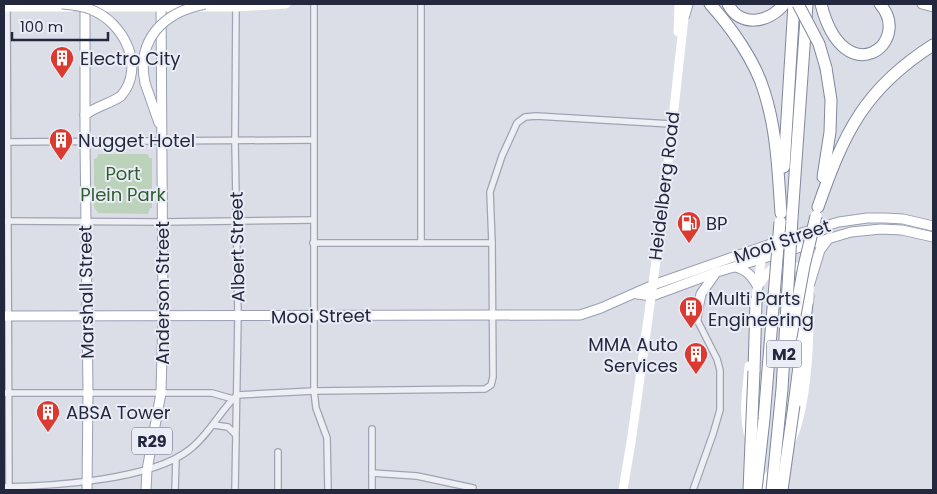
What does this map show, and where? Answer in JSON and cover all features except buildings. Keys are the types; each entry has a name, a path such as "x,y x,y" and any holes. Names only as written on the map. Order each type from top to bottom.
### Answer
{"highway":[{"path":"710,4 736,38 764,90 773,127 784,218"},
{"path":"728,4 732,12 740,17 757,20 773,15 784,4"},
{"path":"782,389 804,266 817,211 830,132 831,100 826,68 819,44 796,4"},
{"name":"M2","path":"772,490 782,389 784,218 796,4"},
{"name":"M2","path":"756,490 807,4"},
{"path":"821,4 826,22 834,38 852,53 860,54 876,51 887,39 889,24 880,4"},
{"path":"817,211 841,146 850,127 864,106 883,84 913,58 933,45"},
{"path":"782,490 809,287"},
{"path":"749,490 756,301"}],"main road":[{"path":"62,4 93,10 106,18 122,34 130,50 132,70 128,85 121,96 94,108 85,115"},
{"path":"161,127 144,83 143,57 154,32 171,16 180,11 205,4"},
{"path":"6,6 286,4"},
{"path":"676,87 678,4"},
{"path":"676,87 687,4"},
{"path":"922,4 933,7"},
{"name":"Anderson Street","path":"146,490 146,470 162,393 161,5"},
{"name":"Marshall Street","path":"85,6 87,486"},
{"name":"Heidelberg Road","path":"623,490 652,296 676,87"},
{"name":"Mooi Street","path":"5,316 580,315 601,308 653,285 839,222 867,218 903,219 933,226"},
{"name":"Mooi Street","path":"635,294 652,296 717,272 851,232 881,229 902,230 933,236"},
{"path":"766,490 768,477 784,457 798,424 809,338 811,259 805,232"},
{"path":"809,287 820,250 829,238"},
{"path":"768,477 751,445 745,425 744,412 761,258 765,249 770,245"},
{"path":"758,286 766,274 778,266 794,266 806,272 809,287"},
{"path":"735,267 743,269 750,274 758,286"},
{"path":"696,319 701,294 717,272"}],"street":[{"path":"314,4 312,140 314,392 316,408 327,433 328,490"},
{"path":"421,4 421,242"},
{"name":"Albert Street","path":"235,490 235,397 238,316 235,141 236,5"},
{"path":"6,6 5,316 7,488 87,486 146,470 176,459 190,450 214,425 235,397"},
{"path":"6,393 212,393 235,397 314,392 485,389 491,385 493,377 494,315 490,192 502,156 519,120 525,117 536,116 671,124"},
{"path":"6,142 312,140"},
{"path":"6,221 237,222 313,220"},
{"path":"313,244 492,243"},
{"path":"688,302 717,359 720,370 720,410 693,490"},
{"path":"214,425 228,427 236,436"},
{"path":"372,429 372,490"},
{"path":"278,452 278,490"},
{"path":"175,490 176,459"},
{"path":"372,473 417,476 473,488"}],"green space":[{"name":"Port Plein Park","path":"98,154 148,154 149,158 152,158 152,208 150,208 148,214 98,213 94,207 94,159 97,158"}],"place":[{"name":"Electro City","path":"62,79"},
{"name":"Nugget Hotel","path":"61,161"},
{"name":"BP","path":"689,244"},
{"name":"Multi Parts Engineering","path":"691,329"},
{"name":"MMA Auto Services","path":"696,375"},
{"name":"ABSA Tower","path":"48,433"}]}
